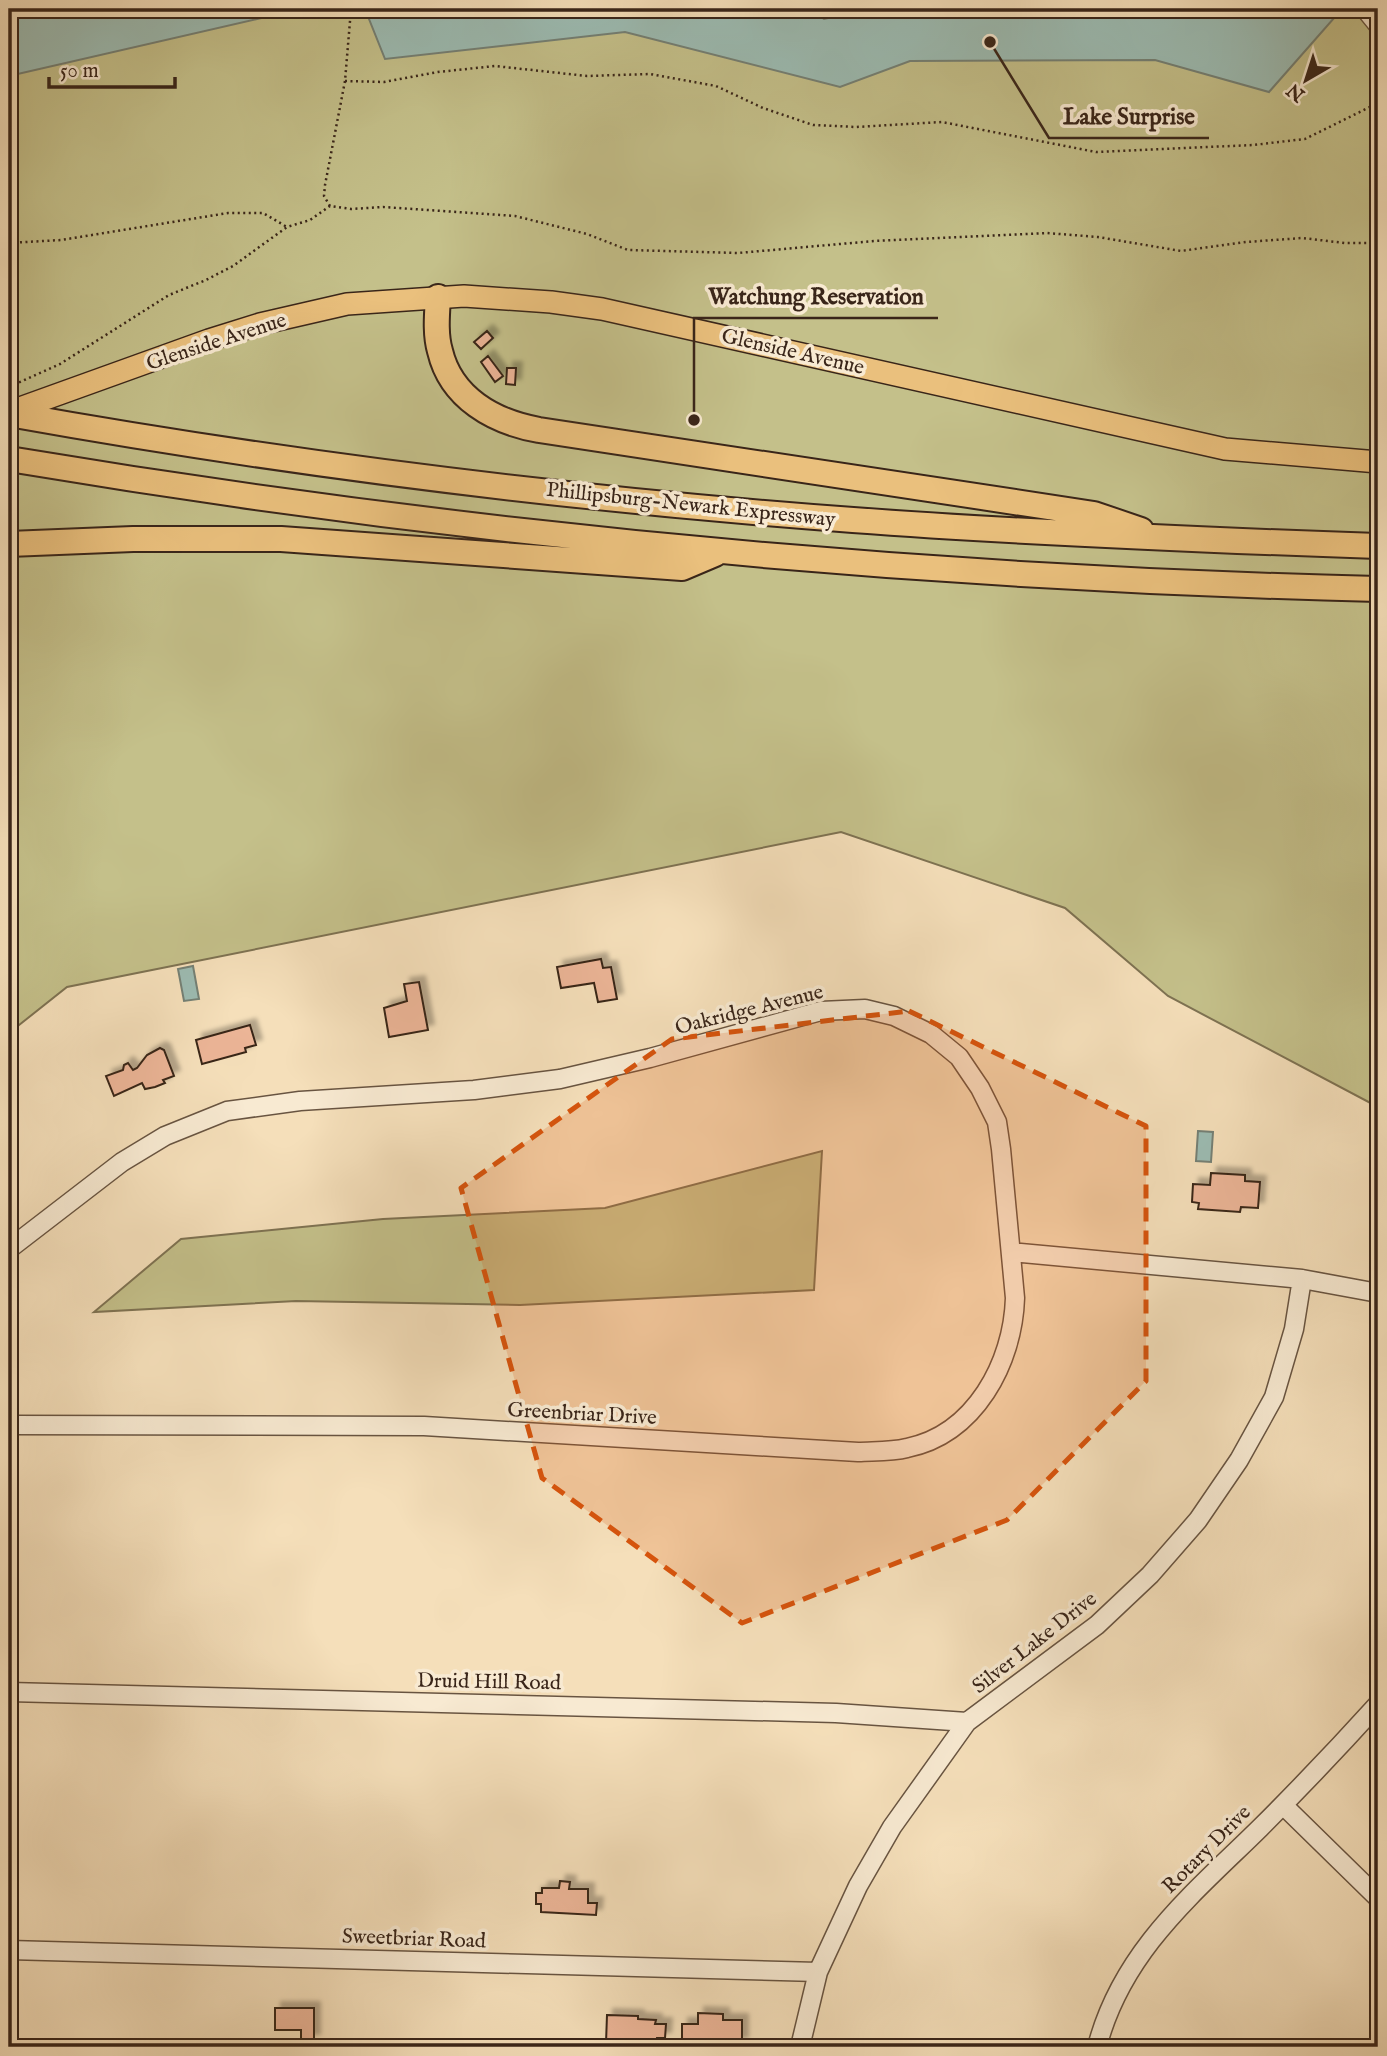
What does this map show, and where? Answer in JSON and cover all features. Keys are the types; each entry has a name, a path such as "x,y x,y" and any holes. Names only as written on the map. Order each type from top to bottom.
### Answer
{"highway":[{"path":"438,297 439,348 450,377 469,400 498,419 511,424 1094,514 1165,538"},
{"name":"Phillipsburg-Newark Expressway","path":"9,413 169,442 460,481 655,502 851,520 1165,538 1378,546"},
{"name":"Phillipsburg-Newark Expressway","path":"9,459 167,485 453,524 719,553 1209,585 1378,589"},
{"path":"9,544 133,539 281,540 682,568 719,553"}],"main road":[{"name":"Glenside Avenue","path":"9,413 260,324 346,304 438,297 512,299 602,309 1225,449 1378,462"}],"street":[{"path":"1365,9 1378,25"},
{"name":"Oakridge Avenue","path":"9,1250 122,1162 165,1136 227,1111 300,1101 474,1090 560,1079 650,1058 821,1011 844,1009 880,1012 918,1026 945,1045 972,1074 997,1122 1011,1252"},
{"path":"1011,1252 1302,1279 1378,1293"},
{"name":"Greenbriar Drive","path":"9,1425 424,1426 858,1452 908,1448 941,1435 955,1426 980,1399 998,1372 1009,1344 1014,1317 1011,1252"},
{"name":"Silver Lake Drive","path":"800,2047 818,1972 858,1886 892,1827 967,1722 1097,1625 1150,1575 1198,1520 1239,1460 1274,1397 1294,1329 1302,1279"},
{"name":"Druid Hill Road","path":"9,1692 836,1713 967,1722"},
{"name":"Rotary Drive","path":"1097,2047 1104,2022 1121,1983 1142,1949 1197,1888 1283,1805 1378,1704"},
{"path":"1283,1805 1378,1898"},
{"name":"Sweetbriar Road","path":"9,1950 818,1972"}],"path":[{"path":"330,206 324,196 325,185 345,81 351,9"},
{"path":"345,81 384,82 438,72 495,66 587,76 650,75 716,86 763,108 813,125 856,127 942,122 1096,152 1253,145 1305,139 1378,103"},
{"path":"9,387 60,363 169,295 233,266 287,227 310,219 330,206 515,216 587,234 628,250 738,253 874,241 1047,233 1098,237 1181,251 1302,238 1345,243 1378,243"},
{"path":"9,243 61,240 228,212 263,213 287,227"}],"highlighted area":[{"path":"909,1011 1146,1126 1146,1381 1007,1520 742,1623 542,1478 461,1188 672,1039"}],"shaded area":[{"path":"9,9 1378,9 1378,1107 1168,996 1065,908 841,832 67,987 9,1033"},
{"path":"822,1151 814,1290 520,1305 296,1301 94,1312 181,1239 383,1219 605,1208"}],"water":[{"path":"9,9 301,9 9,76"},
{"path":"365,9 810,9 824,19 870,9 1342,9 1269,92 1155,60 910,61 840,87 625,32 385,59"},
{"path":"193,966 199,999 184,1001 178,969"},
{"path":"1198,1131 1213,1132 1211,1162 1196,1161"}],"building":[{"path":"487,331 493,338 481,349 474,342"},
{"path":"488,356 503,376 495,382 481,362"},
{"path":"507,368 516,368 515,385 506,384"},
{"path":"601,959 603,968 611,967 617,999 598,1002 594,983 561,988 557,967"},
{"path":"419,982 428,1030 389,1037 384,1008 407,1001 404,984"},
{"path":"250,1025 256,1045 245,1048 246,1052 202,1064 196,1040"},
{"path":"160,1048 164,1050 174,1076 155,1087 145,1089 142,1083 114,1096 106,1076 123,1070 128,1063 133,1070 137,1068 147,1055"},
{"path":"1211,1173 1245,1175 1245,1181 1260,1182 1258,1208 1241,1207 1240,1212 1198,1209 1199,1203 1192,1202 1193,1184 1210,1185"},
{"path":"560,1881 570,1882 569,1889 588,1889 588,1903 597,1903 596,1915 541,1912 541,1904 536,1904 536,1893 542,1893 542,1888 559,1888"},
{"path":"275,2008 314,2008 314,2040 301,2040 301,2030 275,2030"},
{"path":"698,2013 723,2014 723,2020 742,2020 742,2043 716,2043 716,2047 682,2047 682,2024 698,2024"},
{"path":"607,2015 638,2016 638,2019 656,2020 655,2024 666,2024 665,2038 657,2038 656,2047 606,2043"}],"place":[{"name":"Lake Surprise","path":"990,42"},
{"name":"Watchung Reservation","path":"694,420"}]}
